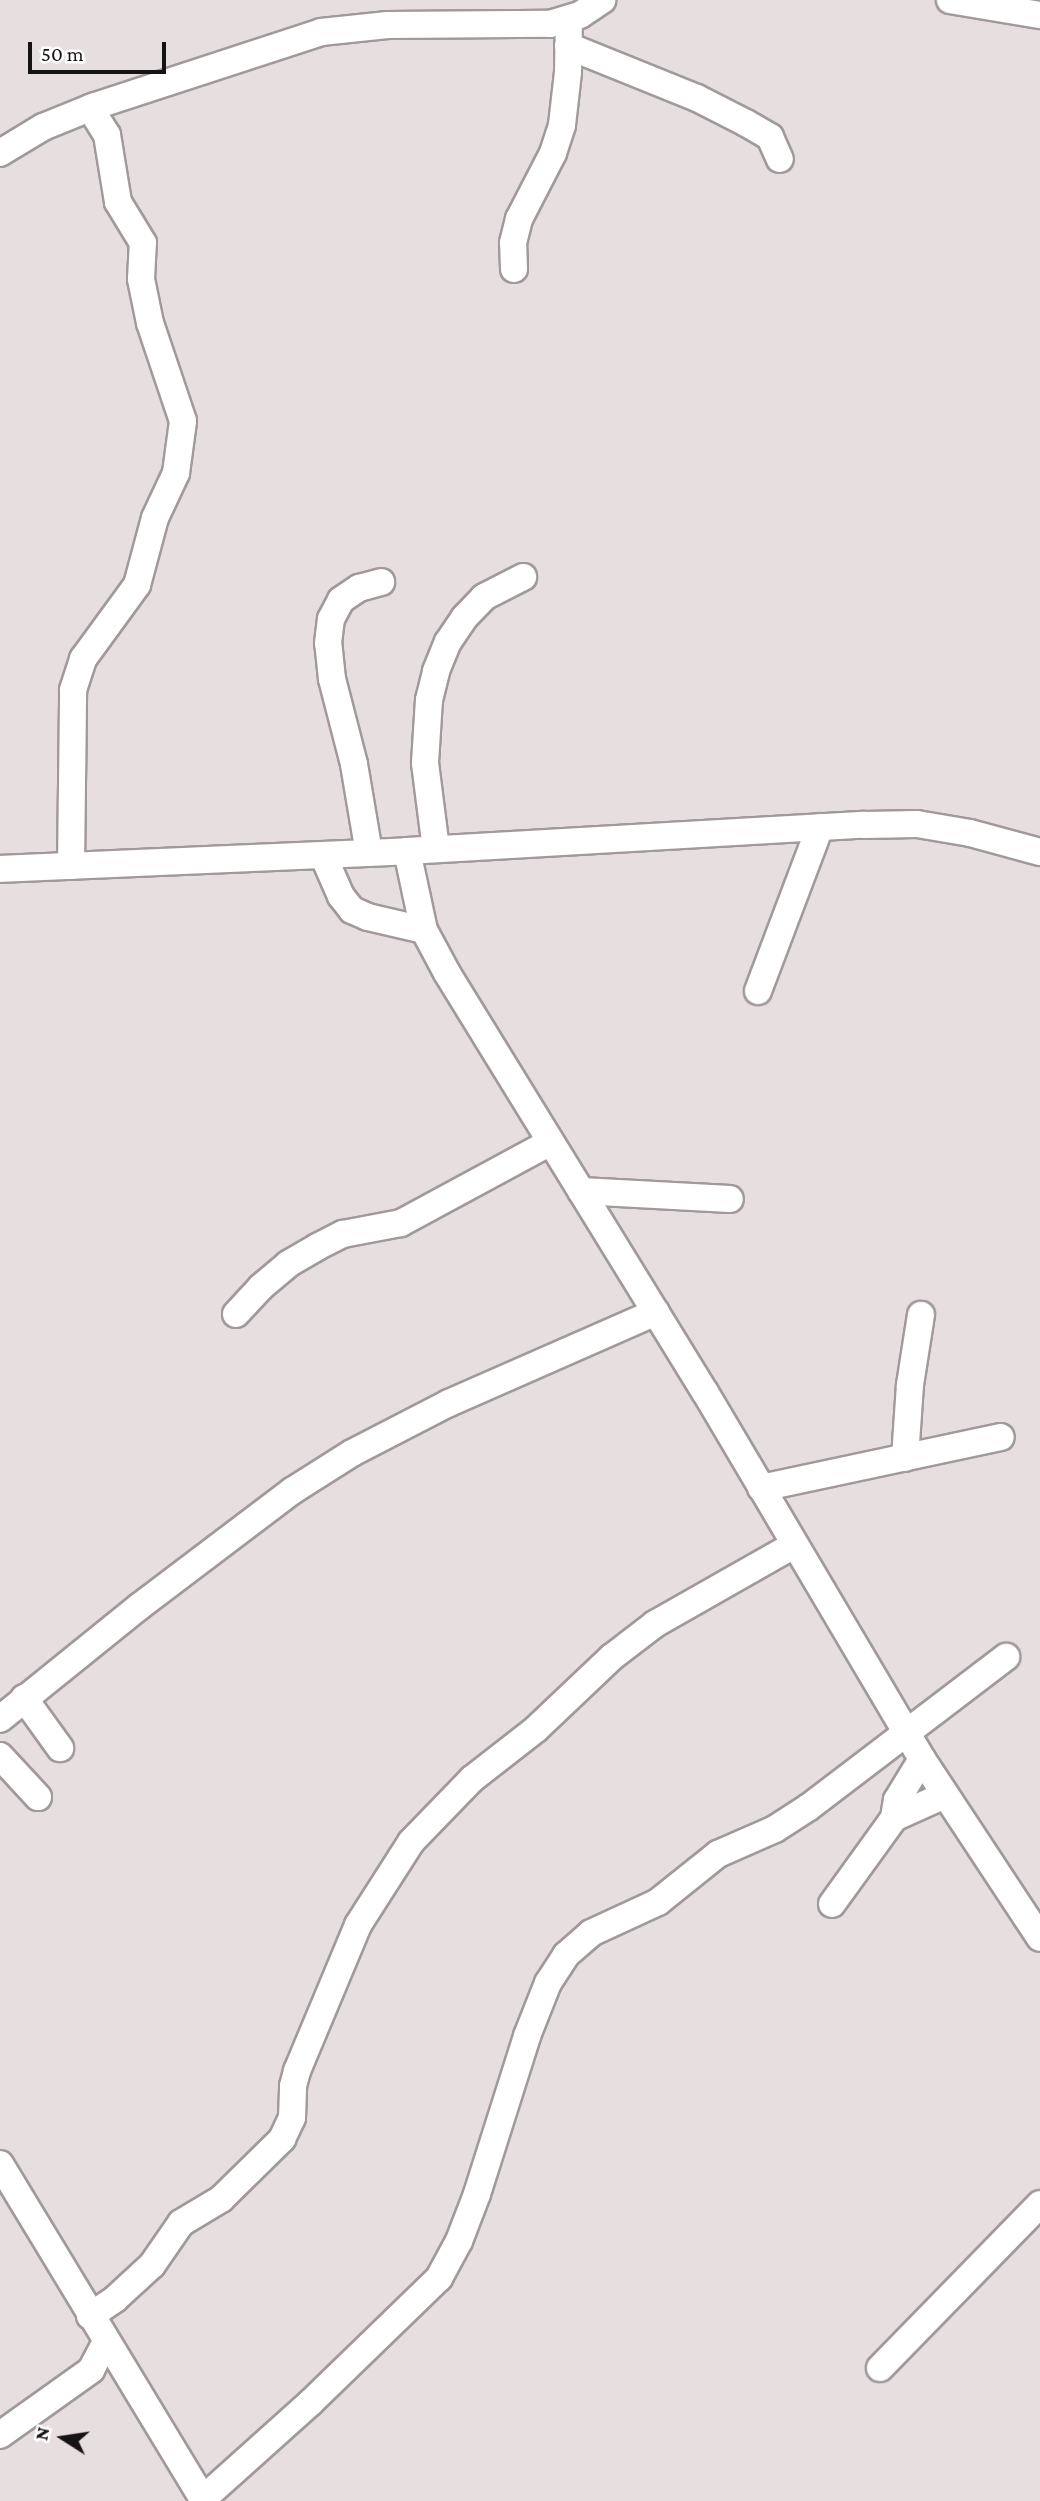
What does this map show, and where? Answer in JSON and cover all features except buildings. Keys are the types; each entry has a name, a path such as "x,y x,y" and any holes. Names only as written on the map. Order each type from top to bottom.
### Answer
{"street":[{"path":"0,153 43,127 90,108 321,32 421,24 521,26 569,19 602,0"},
{"path":"950,0 1040,15"},
{"path":"514,269 513,243 519,219 552,153 562,125 569,19"},
{"path":"568,46 697,98 746,123 771,137 780,159"},
{"path":"71,866 73,690 83,659 137,585 156,518 176,473 183,421 150,324 141,279 143,243 135,225 118,202 107,135 102,123 90,108"},
{"path":"436,849 425,763 429,699 436,671 448,642 464,618 484,597 523,577"},
{"path":"369,853 354,764 332,678 328,643 331,619 341,600 359,588 381,582"},
{"path":"0,869 369,853 820,827 917,824 970,833 1040,852"},
{"path":"758,991 820,827"},
{"path":"407,851 424,930 549,1143 656,1312 922,1759 945,1796 1037,1925"},
{"path":"323,855 341,896 352,910 368,918 424,930"},
{"path":"236,1314 270,1279 317,1247 343,1234 401,1223 549,1143"},
{"path":"581,1191 730,1199"},
{"path":"0,1719 292,1491 352,1453 449,1403 656,1312"},
{"path":"905,1458 910,1385 921,1315"},
{"path":"761,1488 1001,1437"},
{"path":"90,2316 115,2299 152,2265 181,2223 221,2199 282,2139 292,2118 293,2086 297,2071 358,1925 411,1842 472,1779 536,1729 612,1657 656,1624 794,1545"},
{"path":"0,2164 203,2500 310,2403 439,2278 459,2241 477,2194 527,2036 544,1994 566,1955 591,1933 658,1902 718,1854 775,1829 809,1807 1006,1657"},
{"path":"24,1698 60,1748"},
{"path":"0,1756 38,1797"},
{"path":"832,1904 894,1818 897,1800 922,1759"},
{"path":"894,1818 945,1796"},
{"path":"880,2368 1040,2204"},
{"path":"0,2435 91,2370 106,2342"},
{"path":"91,2370 123,2370"}]}
